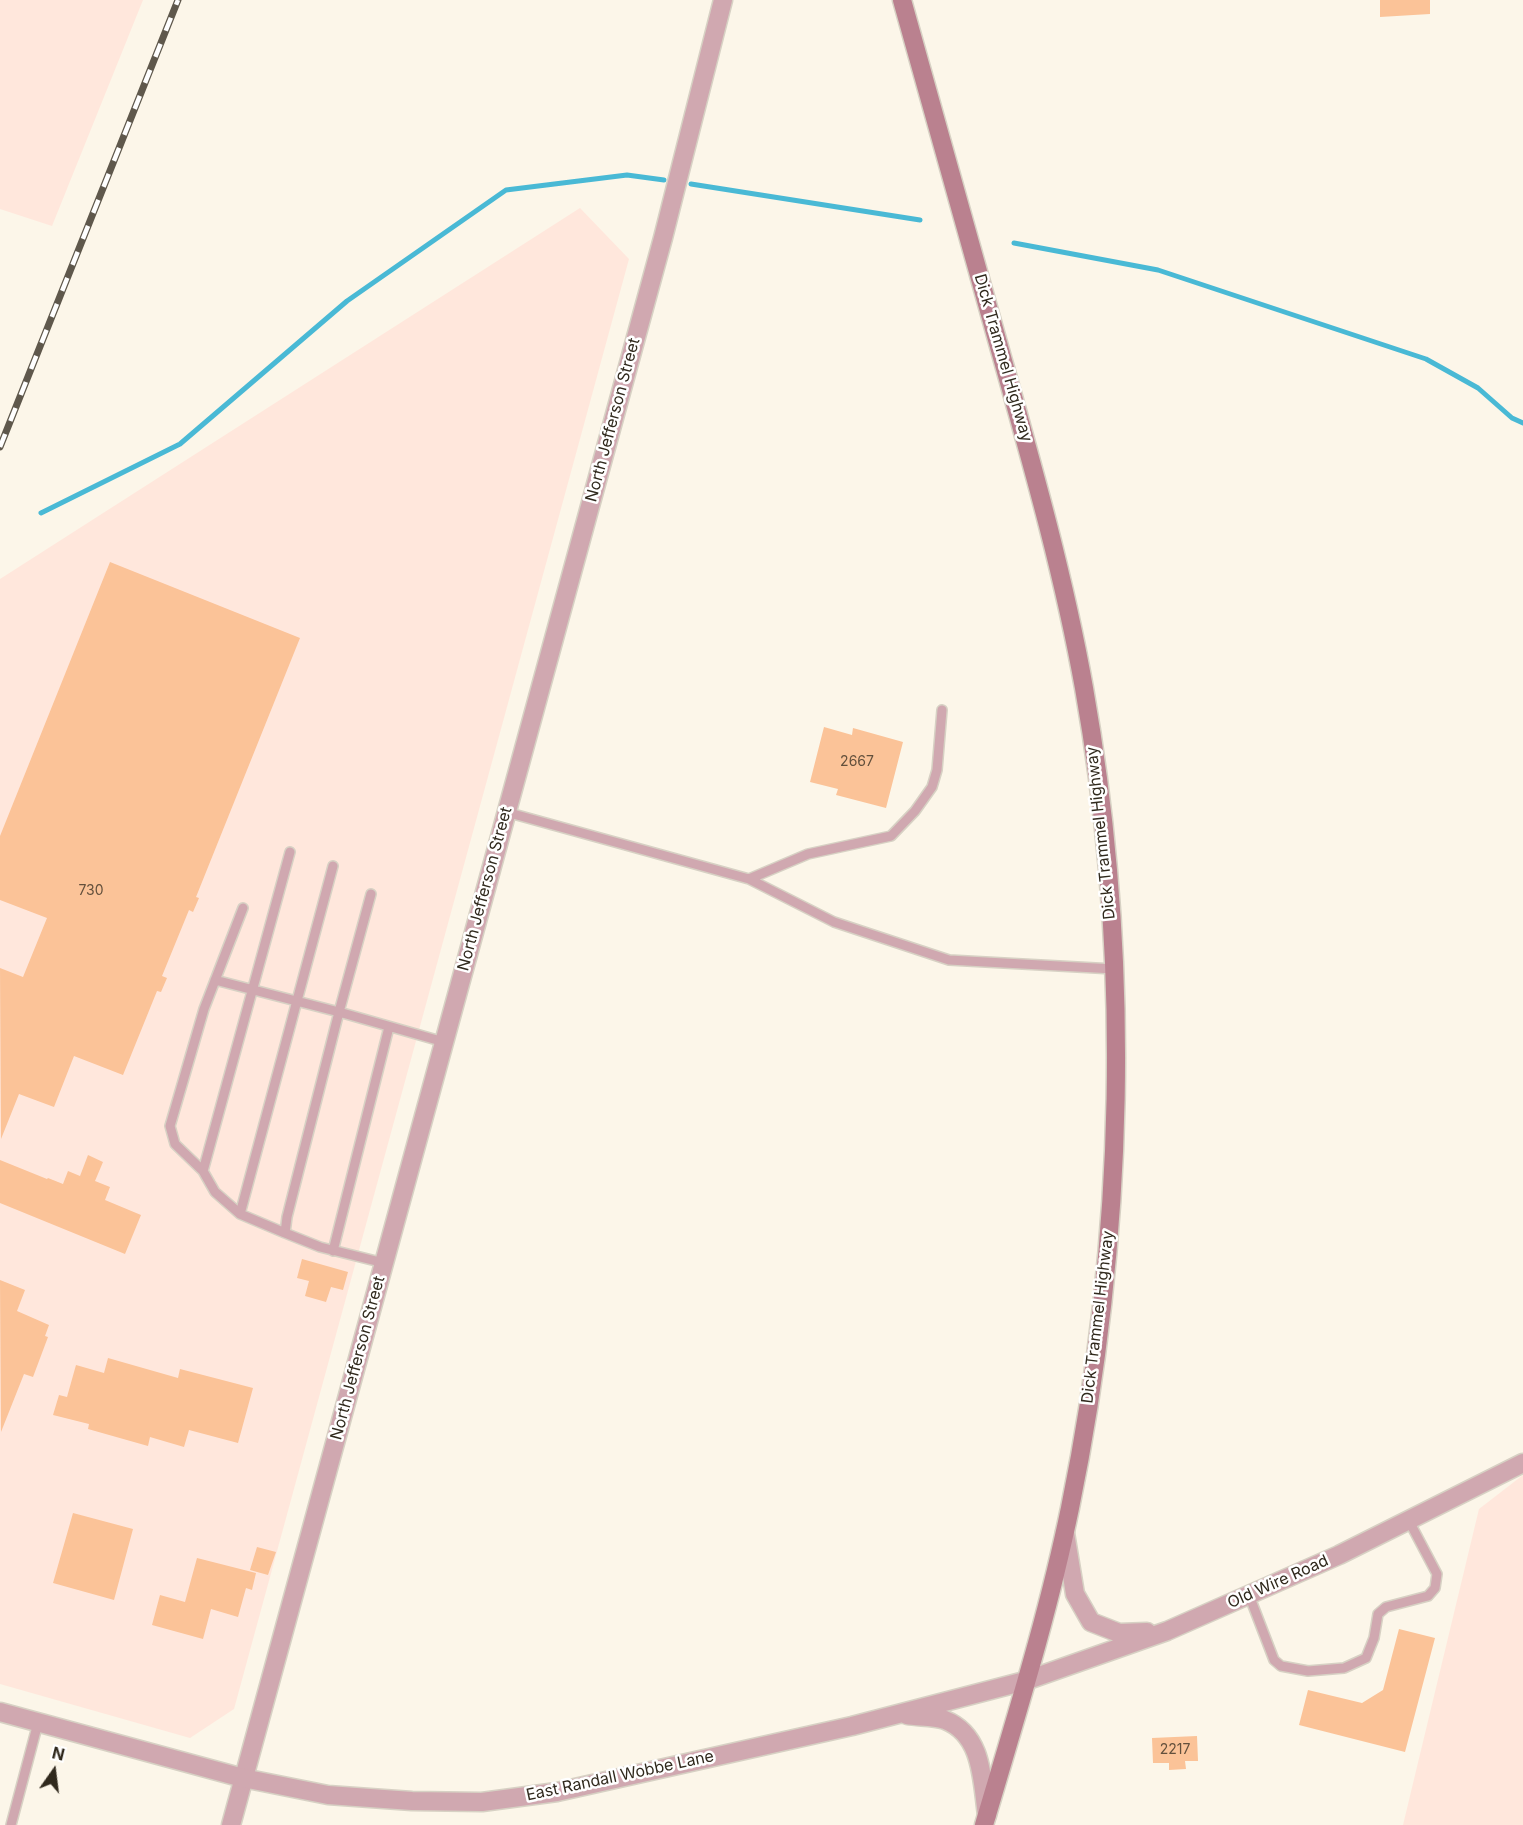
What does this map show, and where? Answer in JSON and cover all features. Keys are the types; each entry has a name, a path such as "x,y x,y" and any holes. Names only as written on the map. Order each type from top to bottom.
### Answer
{"main road":[{"name":"Dick Trammel Highway","path":"902,0 1046,514 1067,602 1098,782 1108,873 1114,969 1115,1089 1108,1236 1099,1327 1086,1417 1053,1582 986,1820"}],"street":[{"name":"North Jefferson Street","path":"243,1778 666,227 723,0"},
{"name":"Old Wire Road","path":"1025,1681 1167,1631 1339,1555 1523,1463"},
{"path":"1065,1531 1075,1594 1091,1622 1119,1633 1167,1631"},
{"name":"East Randall Wobbe Lane","path":"0,1713 243,1778 328,1794 412,1801 482,1802 557,1792 896,1714 1025,1681"},
{"path":"896,1714 944,1720 966,1733 979,1756 986,1820"},
{"path":"231,1825 243,1778"}],"lane":[{"path":"749,879 808,854 891,836 915,811 932,787 937,770 942,710"},
{"path":"506,812 749,879 834,922 949,960 1114,969"},
{"path":"203,1171 290,852"},
{"path":"240,1214 333,866"},
{"path":"285,1233 287,1217 339,1012 371,894"},
{"path":"243,908 204,1009 170,1126 175,1144 203,1171 215,1192 240,1214 320,1247 384,1263"},
{"path":"215,980 444,1042"},
{"path":"333,1251 390,1027"},
{"path":"1249,1594 1274,1660 1281,1666 1308,1671 1344,1668 1366,1658 1374,1638 1378,1614 1386,1607 1428,1596 1435,1588 1437,1574 1409,1521"},
{"path":"11,1825 38,1723"}],"shaded area":[{"path":"0,0 143,0 52,226 0,209"},
{"path":"580,208 629,259 234,1709 190,1738 0,1684 0,579"},
{"path":"1523,1475 1523,1825 1403,1825 1479,1509"}],"building":[{"path":"1380,0 1430,0 1430,14 1380,17"},
{"path":"110,562 300,638 196,897 199,898 193,912 189,910 162,976 167,978 161,992 157,991 123,1075 74,1056 54,1107 19,1094 1,1139 0,968 23,977 47,918 0,900 0,836"},
{"path":"824,727 852,735 853,728 903,742 886,808 836,795 838,789 810,782"},
{"path":"88,1155 103,1162 95,1181 110,1187 105,1200 141,1215 125,1254 0,1203 0,1160 63,1184 68,1171 80,1176"},
{"path":"302,1259 348,1272 343,1290 331,1287 326,1302 305,1296 309,1281 297,1278"},
{"path":"0,1280 25,1290 17,1311 49,1325 45,1336 48,1337 33,1377 24,1374 1,1432"},
{"path":"108,1358 178,1378 180,1369 253,1388 238,1443 189,1430 184,1447 150,1437 148,1446 88,1429 89,1424 53,1415 59,1395 67,1397 76,1365 104,1373"},
{"path":"73,1513 133,1529 114,1600 53,1583"},
{"path":"257,1547 276,1552 268,1575 250,1570"},
{"path":"197,1558 256,1573 252,1590 246,1588 238,1617 211,1609 203,1639 152,1625 160,1595 185,1602"},
{"path":"1399,1629 1435,1638 1405,1752 1299,1725 1308,1690 1362,1703 1383,1690"},
{"path":"1197,1736 1198,1761 1185,1761 1186,1769 1169,1770 1169,1763 1153,1763 1152,1738"}],"waterway":[{"path":"41,513 180,444 347,301 506,190 627,175 664,180"},
{"path":"691,184 920,220"},
{"path":"1014,243 1158,270 1426,359 1478,388 1512,418 1523,423"}],"railway":[{"path":"0,447 178,0"}]}
